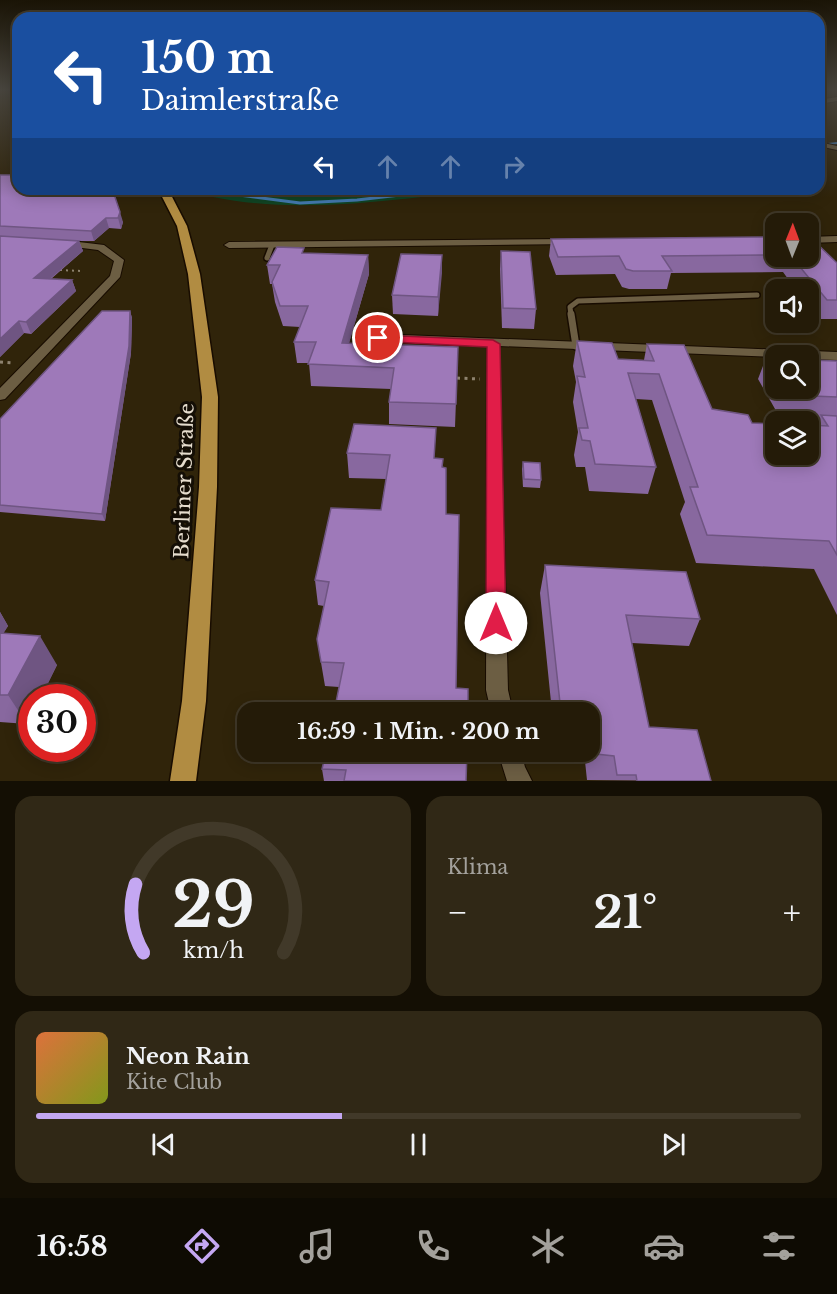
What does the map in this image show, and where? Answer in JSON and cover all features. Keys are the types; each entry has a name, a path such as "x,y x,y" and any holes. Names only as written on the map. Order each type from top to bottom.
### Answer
{"main road":[{"name":"Berliner Straße","path":"166,195 182,226 194,274 210,397 208,487 195,690 183,781"}],"street":[{"path":"819,240 837,239"},
{"path":"229,245 584,242"},
{"path":"0,396 115,277 119,260 101,247 52,243"},
{"path":"378,338 837,356"},
{"path":"493,344 497,690 500,702"},
{"path":"512,762 520,781"}],"lane":[{"path":"267,258 272,245"},
{"path":"576,346 570,307 578,301 757,295"}],"path":[{"path":"60,270 81,271"},
{"path":"457,378 494,380"}],"green space":[{"path":"197,195 439,195 328,205 251,203"}],"building":[{"path":"0,175 12,175 12,195 114,195 120,212 118,218 106,218 91,231 0,226"},
{"path":"0,236 79,241 34,278 72,280 26,322 19,321 0,339"},
{"path":"765,237 765,255 662,256 672,271 633,271 626,269 619,256 558,257 551,239"},
{"path":"819,246 837,263 837,300 827,300 819,290 819,279 810,279 800,267 819,267"},
{"path":"277,247 304,248 302,253 368,255 342,343 458,347 456,404 389,402 394,368 308,364 316,342 294,342 308,306 280,306 272,282 280,265 267,265"},
{"path":"501,251 530,252 536,309 503,308"},
{"path":"401,254 442,255 438,297 392,295"},
{"path":"102,311 130,311 129,346 102,514 0,505 0,419"},
{"path":"577,341 612,343 618,359 654,361 647,344 684,345 712,409 748,415 752,423 765,424 765,465 819,465 819,426 828,426 821,415 837,416 837,555 829,541 707,535 690,487 698,487 659,374 628,373 656,467 595,464 590,441 582,440 579,428 588,428 577,376 585,377"},
{"path":"819,360 837,361 837,397 819,396"},
{"path":"354,424 436,428 434,458 443,459 442,467 446,468 446,514 459,515 456,688 468,689 468,702 336,702 344,663 321,662 317,639 329,582 315,580 331,508 381,510 390,455 347,453"},
{"path":"523,462 540,463 541,480 524,479"},
{"path":"545,565 686,572 700,619 626,615 649,727 697,730 711,781 637,781 636,775 617,775 614,756 600,754 600,702 560,702"},
{"path":"0,633 40,636 8,695 0,695"},
{"path":"324,762 467,762 466,781 344,781 346,770 322,769"}],"waterway":[{"path":"825,144 837,143"},
{"path":"239,195 300,203 400,195"}],"route":[{"path":"378,338 493,344 496,623"}]}
